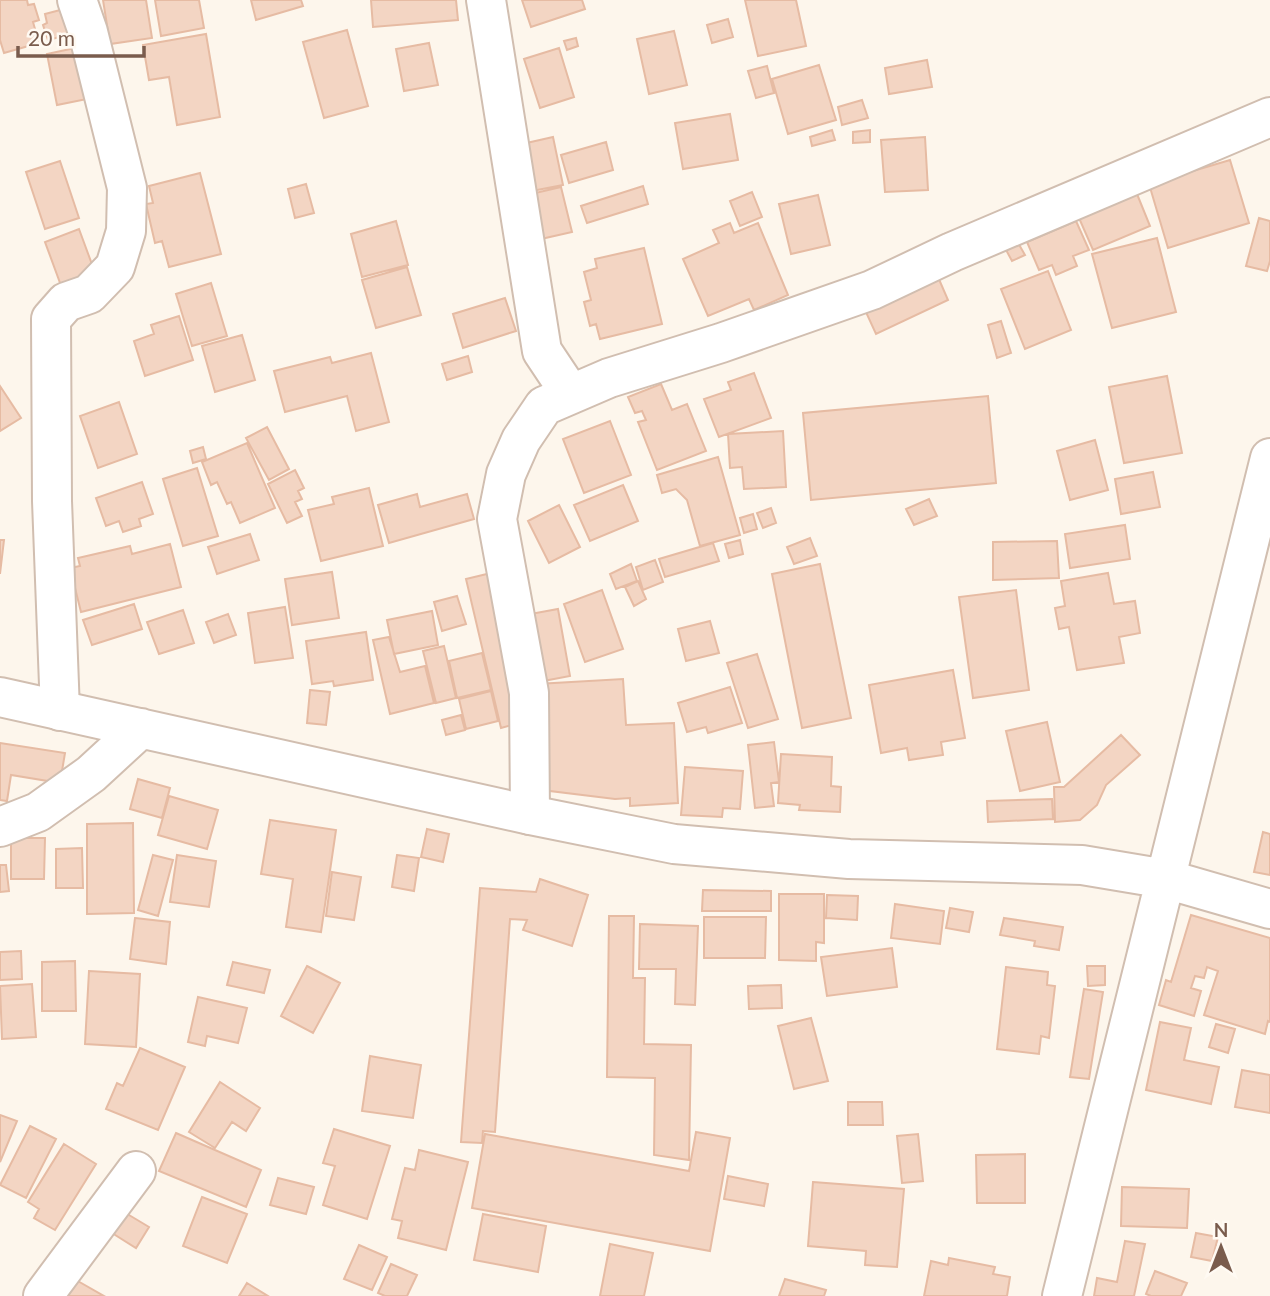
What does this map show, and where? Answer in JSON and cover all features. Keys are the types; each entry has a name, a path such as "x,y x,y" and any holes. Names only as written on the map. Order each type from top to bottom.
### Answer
{"street":[{"path":"60,711 52,501 51,319 66,302 89,294 115,267 126,231 127,188 88,32 76,0"},
{"path":"486,0 542,351 570,393"},
{"path":"530,815 530,693 497,519 506,474 521,440 544,406 570,393 872,290 952,252 1270,117"},
{"path":"1062,1296 1270,458"},
{"path":"0,697 530,815 674,844 849,859 1082,865 1166,879 1270,909"},
{"path":"0,827 38,812 92,774 141,727"},
{"path":"43,1296 136,1171"}],"building":[{"path":"0,0 27,0 28,5 34,4 39,20 33,22 39,43 4,53 0,40"},
{"path":"103,0 146,0 152,38 110,44"},
{"path":"155,0 199,0 204,28 161,36"},
{"path":"251,0 301,0 303,6 256,20"},
{"path":"371,0 456,0 458,20 373,27"},
{"path":"522,0 582,0 585,9 531,27"},
{"path":"745,0 796,0 806,46 758,56"},
{"path":"64,9 71,34 48,40 43,25 47,23 45,14"},
{"path":"728,19 733,37 712,43 707,25"},
{"path":"347,30 368,106 324,118 303,42"},
{"path":"674,31 687,85 649,94 637,39"},
{"path":"206,34 220,117 177,125 169,77 149,80 143,45"},
{"path":"576,38 578,46 567,50 564,41"},
{"path":"429,43 438,85 404,91 396,49"},
{"path":"75,48 87,99 57,105 47,54"},
{"path":"559,48 574,97 540,108 524,59"},
{"path":"927,60 932,87 889,94 885,68"},
{"path":"819,65 836,120 788,134 772,79"},
{"path":"767,66 774,93 756,98 748,71"},
{"path":"862,100 868,118 842,125 838,107"},
{"path":"730,114 738,160 683,169 675,123"},
{"path":"832,130 835,140 812,146 810,137"},
{"path":"870,130 870,142 853,143 853,132"},
{"path":"553,137 563,185 532,191 522,144"},
{"path":"925,137 928,190 885,192 881,140"},
{"path":"606,142 613,170 569,183 561,155"},
{"path":"1230,160 1249,223 1168,248 1149,184"},
{"path":"60,161 79,218 45,229 26,172"},
{"path":"200,173 221,254 169,267 162,241 155,243 146,204 153,203 149,186"},
{"path":"306,184 314,213 295,218 288,189"},
{"path":"643,186 648,204 587,223 581,206"},
{"path":"561,187 572,232 541,239 531,194"},
{"path":"752,192 762,217 740,226 730,201"},
{"path":"1137,194 1150,226 1093,250 1079,218"},
{"path":"818,195 830,245 791,254 779,204"},
{"path":"1259,218 1270,221 1270,261 1267,271 1246,266"},
{"path":"396,221 408,265 362,277 351,234"},
{"path":"1076,221 1089,250 1073,256 1077,266 1056,275 1052,265 1039,270 1027,242"},
{"path":"730,223 734,233 758,223 788,295 754,310 749,299 708,316 683,259 719,243 713,230"},
{"path":"79,229 97,278 63,291 45,242"},
{"path":"1157,238 1176,312 1112,328 1092,254"},
{"path":"1017,241 1025,255 1012,261 1005,248"},
{"path":"644,248 662,324 600,339 596,324 590,326 584,302 591,300 584,272 597,268 595,259"},
{"path":"407,267 421,315 376,328 362,280"},
{"path":"1048,271 1071,330 1025,349 1001,289"},
{"path":"938,277 948,300 876,334 865,310"},
{"path":"211,283 227,336 192,346 176,294"},
{"path":"505,298 516,331 463,348 453,314"},
{"path":"179,316 193,360 145,376 134,341 154,334 151,325"},
{"path":"1001,321 1011,353 997,358 988,325"},
{"path":"242,335 255,380 215,392 202,346"},
{"path":"371,353 389,422 356,431 347,396 285,412 274,371 330,357 332,363"},
{"path":"468,356 472,372 447,380 442,364"},
{"path":"754,373 771,418 719,437 704,399 731,390 728,382"},
{"path":"1167,376 1182,453 1124,463 1109,387"},
{"path":"661,384 672,410 687,404 706,451 657,470 638,422 646,420 642,411 635,413 628,397"},
{"path":"0,386 21,418 0,431"},
{"path":"988,396 996,483 811,500 803,413"},
{"path":"119,402 137,454 98,468 80,416"},
{"path":"610,421 631,475 584,493 563,439"},
{"path":"267,427 289,469 269,480 246,438"},
{"path":"783,431 786,487 744,489 742,467 730,468 728,434"},
{"path":"1095,440 1108,490 1070,500 1057,451"},
{"path":"247,443 275,508 240,523 231,502 227,504 217,482 211,485 202,462"},
{"path":"203,447 206,459 193,463 190,451"},
{"path":"718,457 740,535 700,546 687,500 676,489 662,493 657,475"},
{"path":"197,468 218,536 183,546 163,479"},
{"path":"295,470 304,488 298,491 302,499 295,502 302,516 287,523 268,484"},
{"path":"1153,472 1160,507 1121,514 1115,479"},
{"path":"142,482 153,514 139,519 141,526 123,532 119,521 106,526 96,498"},
{"path":"623,485 638,521 590,541 574,505"},
{"path":"369,488 383,546 321,561 308,510 334,504 332,497"},
{"path":"417,494 420,507 467,494 474,519 389,543 378,505"},
{"path":"929,499 937,516 914,525 906,509"},
{"path":"559,505 580,547 549,563 528,521"},
{"path":"771,508 776,523 763,528 757,513"},
{"path":"753,514 757,529 744,533 740,518"},
{"path":"1125,525 1130,559 1070,568 1065,534"},
{"path":"250,534 259,560 217,574 208,547"},
{"path":"810,538 817,556 794,564 787,547"},
{"path":"0,540 4,540 0,574"},
{"path":"740,540 743,554 729,558 725,544"},
{"path":"1057,541 1059,578 993,580 993,542"},
{"path":"713,543 719,561 665,577 659,559"},
{"path":"170,544 181,587 81,612 70,568 80,566 78,558 130,546 132,554"},
{"path":"655,560 663,582 643,590 636,567"},
{"path":"631,564 637,581 616,589 610,574"},
{"path":"820,564 851,718 802,728 772,574"},
{"path":"332,572 339,618 292,625 285,579"},
{"path":"491,573 526,721 501,728 466,579"},
{"path":"1108,573 1114,604 1135,601 1140,633 1119,637 1124,663 1077,670 1069,627 1059,629 1055,608 1065,606 1061,581"},
{"path":"638,581 646,599 634,606 625,587"},
{"path":"602,590 623,649 585,662 564,604"},
{"path":"1016,590 1029,690 973,698 959,597"},
{"path":"457,596 466,624 442,631 434,602"},
{"path":"134,604 142,629 92,645 83,620"},
{"path":"285,607 293,658 255,663 248,613"},
{"path":"558,609 570,676 538,682 525,615"},
{"path":"183,610 194,643 159,654 147,622"},
{"path":"432,611 438,645 394,654 387,620"},
{"path":"228,614 236,635 214,643 206,622"},
{"path":"710,621 719,653 686,661 678,629"},
{"path":"366,632 373,680 334,686 333,681 312,684 306,641"},
{"path":"389,637 400,672 425,666 434,703 390,714 373,640"},
{"path":"444,646 456,698 436,703 423,651"},
{"path":"482,653 491,690 457,698 449,661"},
{"path":"757,654 778,719 748,728 727,663"},
{"path":"953,670 965,738 941,742 943,755 909,760 907,748 881,753 869,685"},
{"path":"623,679 626,725 674,723 678,803 630,806 630,798 615,799 542,790 537,684"},
{"path":"730,687 742,723 708,733 706,727 687,732 678,703"},
{"path":"310,690 330,692 326,725 307,723"},
{"path":"491,691 498,721 466,729 459,699"},
{"path":"461,715 465,730 446,735 442,720"},
{"path":"1047,722 1060,782 1020,791 1006,731"},
{"path":"1121,735 1140,755 1106,785 1097,805 1080,820 1055,822 1054,787 1064,787"},
{"path":"774,742 779,782 771,783 774,806 755,808 748,745"},
{"path":"0,743 65,753 60,783 11,775 7,801 0,800"},
{"path":"781,754 832,757 831,786 841,787 840,812 799,810 800,805 778,803"},
{"path":"685,767 743,771 740,809 723,808 722,817 681,815"},
{"path":"138,779 170,788 162,818 130,809"},
{"path":"169,796 218,810 207,849 158,835"},
{"path":"1052,799 1053,819 988,822 987,801"},
{"path":"270,820 336,830 321,932 286,927 293,879 261,874"},
{"path":"133,823 134,913 87,914 87,824"},
{"path":"427,829 449,834 443,862 421,857"},
{"path":"1263,832 1270,834 1270,875 1254,872"},
{"path":"11,838 45,838 44,879 11,879"},
{"path":"82,848 83,888 56,888 56,849"},
{"path":"153,855 173,860 158,916 138,910"},
{"path":"177,855 216,861 209,907 170,902"},
{"path":"397,855 419,858 414,891 392,887"},
{"path":"0,865 6,865 9,891 0,892"},
{"path":"332,872 361,877 354,920 326,916"},
{"path":"540,879 588,895 572,946 523,930 527,920 510,919 495,1132 483,1131 482,1143 461,1142 480,888 536,892"},
{"path":"703,890 771,891 771,911 702,911"},
{"path":"779,894 824,894 824,943 816,942 816,961 779,960"},
{"path":"827,895 858,896 857,920 826,918"},
{"path":"895,904 944,911 940,944 891,938"},
{"path":"950,908 973,912 969,932 946,928"},
{"path":"1191,915 1270,938 1270,1022 1268,1021 1265,1034 1204,1015 1218,971 1207,967 1204,978 1195,976 1191,988 1201,991 1194,1016 1159,1005 1166,980 1171,982"},
{"path":"609,916 634,916 633,978 645,978 644,1044 691,1045 689,1160 654,1155 655,1078 607,1077"},
{"path":"704,917 766,917 765,958 704,958"},
{"path":"135,918 170,922 166,964 130,959"},
{"path":"1004,918 1063,927 1059,950 1034,946 1035,941 1000,935"},
{"path":"640,924 698,926 695,1005 675,1004 676,969 639,969"},
{"path":"892,948 897,987 827,996 821,957"},
{"path":"21,951 22,979 0,980 0,952"},
{"path":"75,961 76,1011 42,1011 42,962"},
{"path":"233,962 270,970 264,993 227,985"},
{"path":"307,966 340,983 313,1033 281,1016"},
{"path":"1087,966 1105,966 1105,985 1088,986"},
{"path":"1006,967 1048,972 1047,985 1055,986 1049,1038 1041,1036 1039,1054 997,1049"},
{"path":"89,971 140,974 136,1047 85,1044"},
{"path":"32,984 36,1037 2,1039 0,986"},
{"path":"781,985 782,1008 749,1009 748,986"},
{"path":"1084,989 1103,992 1089,1079 1070,1077"},
{"path":"198,997 247,1008 238,1043 207,1036 205,1046 188,1042"},
{"path":"811,1018 828,1081 794,1089 778,1026"},
{"path":"1160,1022 1191,1028 1184,1060 1219,1067 1211,1104 1146,1090"},
{"path":"1216,1024 1235,1029 1228,1053 1209,1047"},
{"path":"140,1048 185,1067 158,1130 106,1109 117,1083 123,1086"},
{"path":"370,1056 421,1065 413,1118 362,1111"},
{"path":"1242,1070 1270,1075 1270,1113 1235,1107"},
{"path":"220,1082 260,1108 246,1131 232,1122 215,1148 189,1132"},
{"path":"848,1102 882,1102 883,1125 848,1125"},
{"path":"0,1115 17,1121 0,1162"},
{"path":"30,1126 56,1139 26,1198 0,1185"},
{"path":"334,1129 390,1146 367,1219 323,1205 335,1166 323,1163"},
{"path":"696,1132 730,1138 710,1251 472,1208 485,1134 689,1171"},
{"path":"176,1133 261,1170 246,1207 159,1171"},
{"path":"918,1134 923,1181 902,1183 897,1136"},
{"path":"64,1144 96,1164 55,1230 34,1218 39,1209 28,1202"},
{"path":"419,1150 468,1162 446,1250 398,1238 402,1221 392,1219 405,1168 415,1170"},
{"path":"1025,1154 1025,1203 977,1203 976,1155"},
{"path":"728,1176 768,1184 764,1206 724,1199"},
{"path":"278,1178 314,1187 306,1214 270,1205"},
{"path":"813,1182 904,1189 897,1267 865,1265 866,1251 808,1246"},
{"path":"1122,1187 1189,1189 1187,1228 1121,1226"},
{"path":"202,1197 247,1214 227,1263 183,1246"},
{"path":"124,1212 149,1227 136,1248 112,1233"},
{"path":"483,1214 546,1226 538,1272 474,1260"},
{"path":"1196,1233 1218,1237 1212,1261 1191,1257"},
{"path":"1125,1241 1145,1244 1134,1296 1094,1296 1097,1278 1117,1282"},
{"path":"610,1244 653,1253 644,1296 600,1296"},
{"path":"359,1245 387,1257 372,1290 344,1279"},
{"path":"949,1258 995,1267 993,1274 1010,1277 1007,1296 924,1296 931,1261 948,1265"},
{"path":"391,1264 417,1275 407,1296 385,1296 378,1293"},
{"path":"1155,1271 1187,1283 1181,1296 1146,1294"},
{"path":"785,1279 826,1290 824,1296 779,1296"},
{"path":"76,1280 104,1296 66,1296"},
{"path":"247,1283 268,1296 239,1296"}]}
